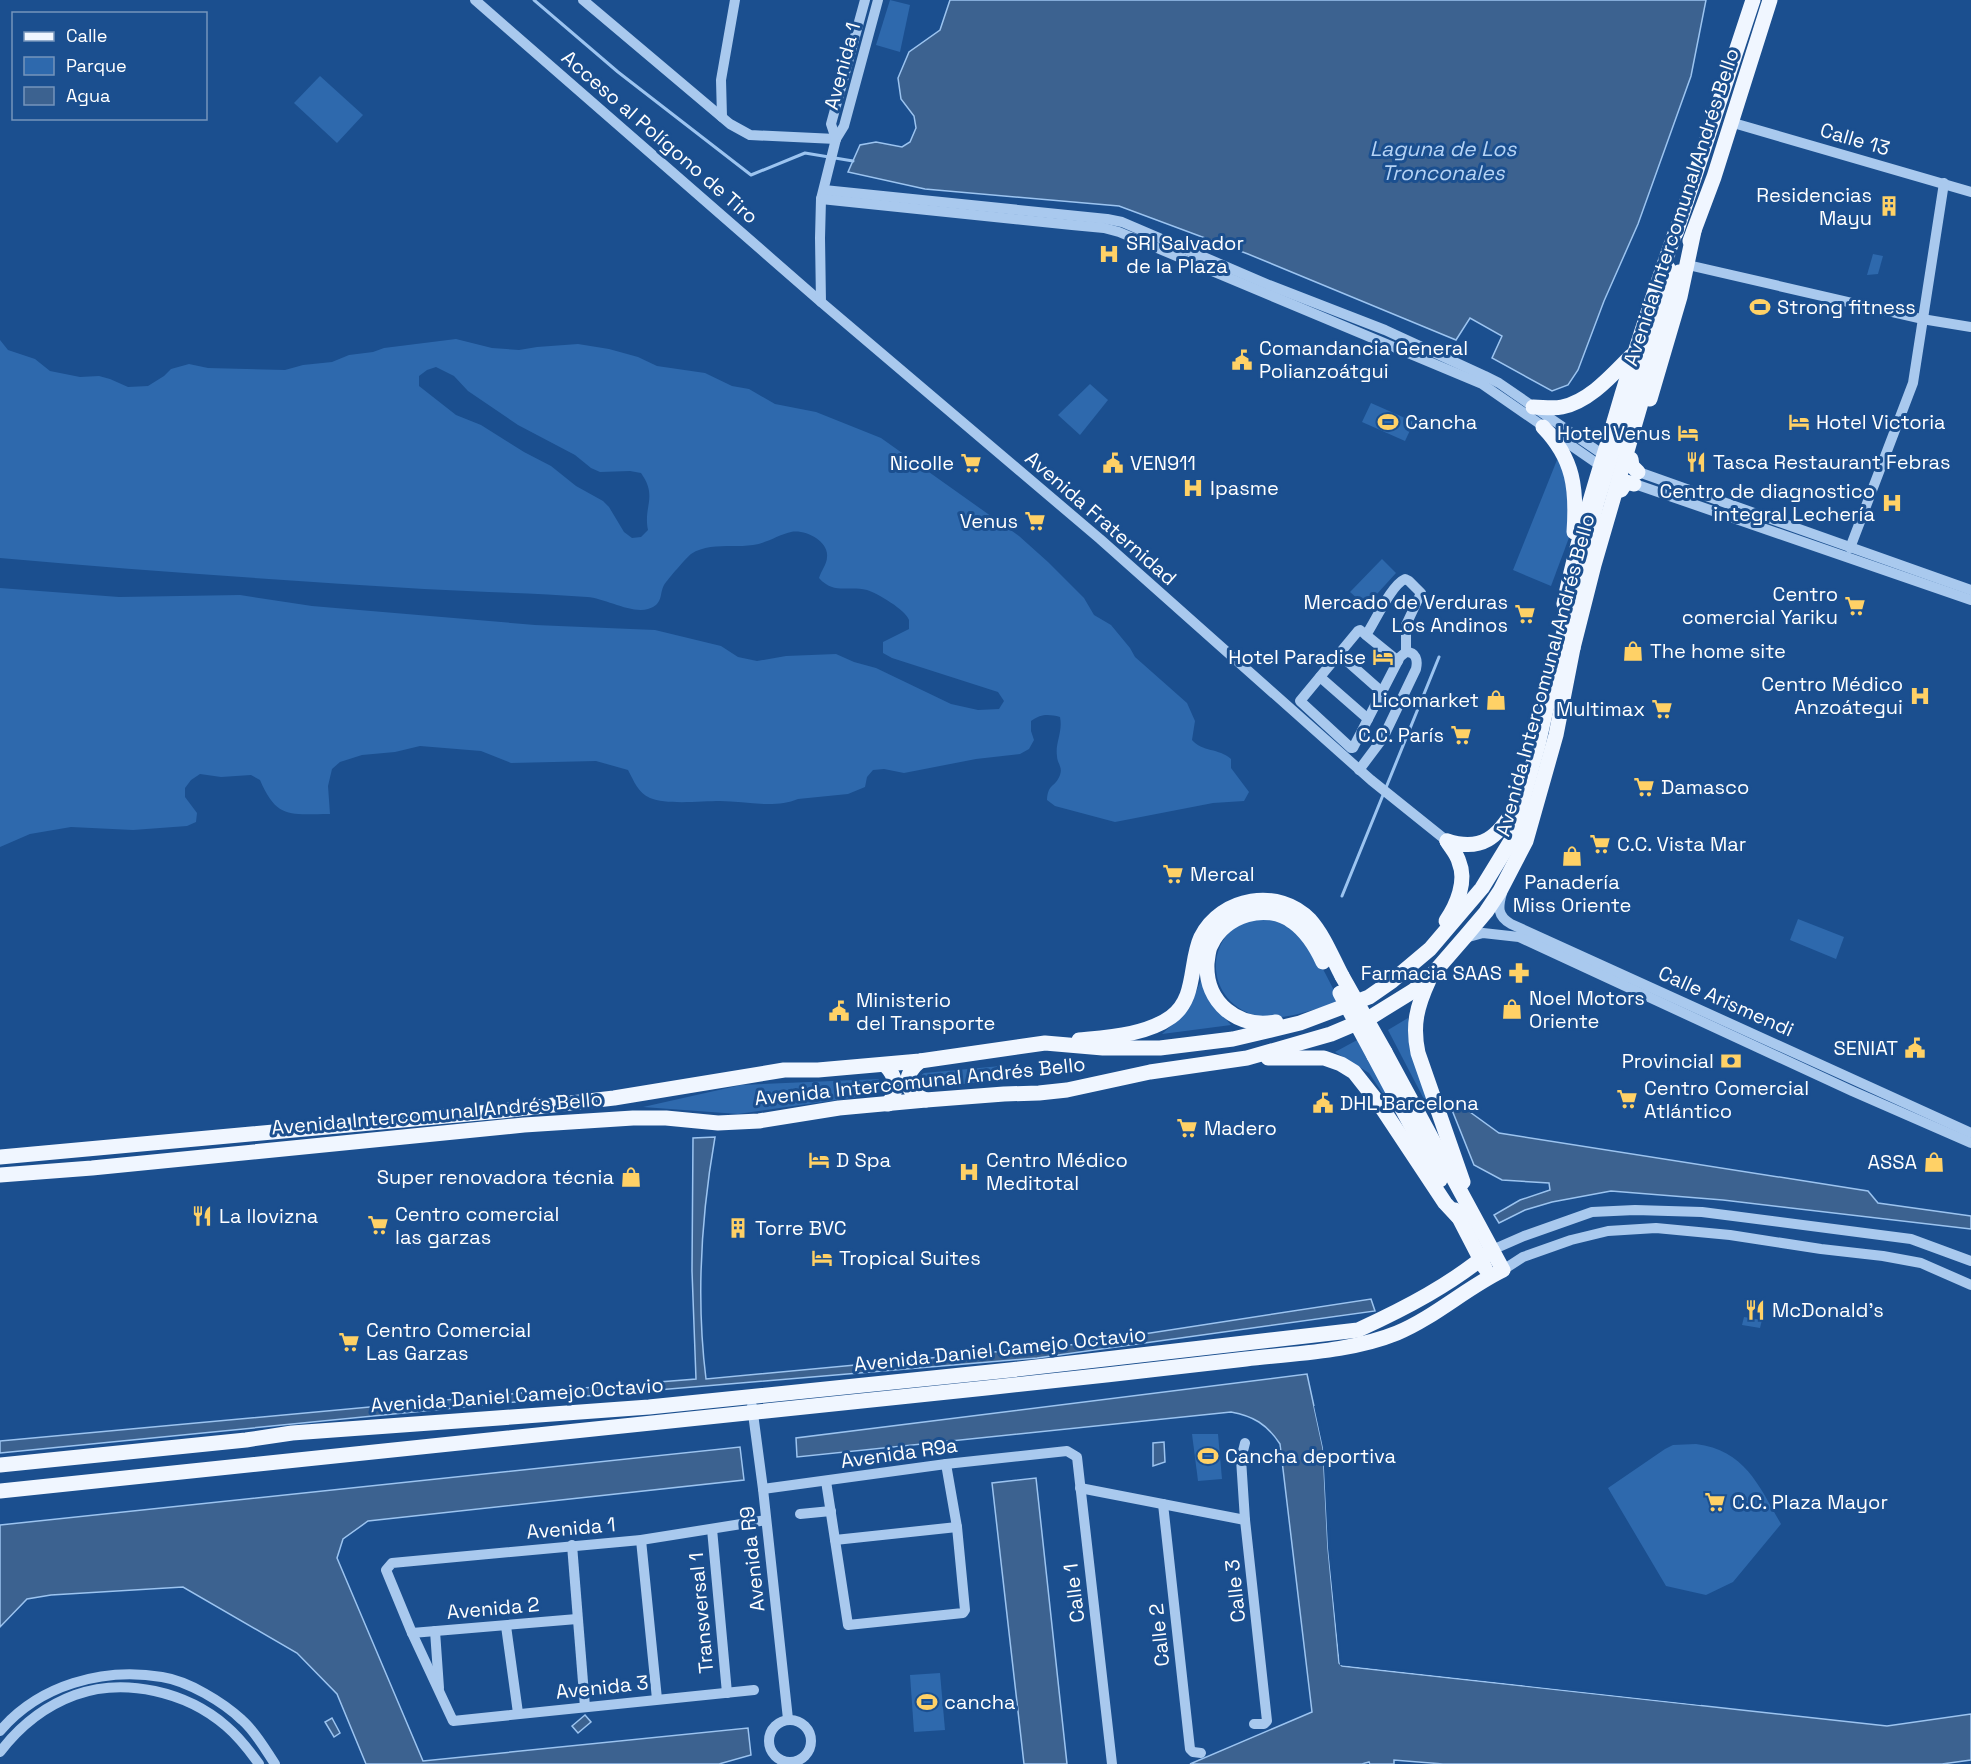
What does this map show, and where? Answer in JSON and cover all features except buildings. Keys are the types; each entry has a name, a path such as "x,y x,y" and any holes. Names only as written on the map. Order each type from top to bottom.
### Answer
{"main road":[{"name":"Avenida Intercomunal Andrés Bello","path":"1678,268 1678,225 1753,0"},
{"name":"Avenida Intercomunal Andrés Bello","path":"0,1175 535,1124 633,1118 666,1118 718,1123 759,1121 839,1108 1049,1092 1150,1072 1247,1058 1331,1034 1371,1017 1413,991 1431,975 1486,912 1527,840 1566,648 1594,565 1678,268 1714,177 1770,0"},
{"path":"1572,565 1634,354 1678,225"},
{"path":"1550,722 1629,475 1669,337 1678,268"},
{"path":"1533,407 1562,407 1583,399 1609,379 1634,354"},
{"path":"1543,427 1557,442 1575,483 1572,565 1550,722"},
{"name":"Avenida Intercomunal Andrés Bello","path":"0,1157 501,1111 614,1098 784,1071 885,1065 1045,1043 1112,1049 1170,1047 1256,1034 1300,1023 1369,997 1416,961 1449,927 1487,879 1512,838 1550,722"},
{"path":"1447,841 1460,845 1488,840 1501,830 1524,796"},
{"path":"1416,961 1448,918 1458,900 1462,878 1460,863 1447,841"},
{"path":"1045,1043 1094,1038 1151,1028 1172,1016 1183,1005 1190,988 1201,938 1221,913 1249,900 1284,904 1308,918 1319,932 1337,978"},
{"path":"1338,1009 1262,1024 1248,1022 1234,1016 1217,1000 1210,987 1207,975 1210,945 1224,926 1234,919 1257,913 1272,913 1292,920 1303,930 1337,978 1496,1273"},
{"path":"1431,975 1416,1013 1414,1035 1418,1053 1457,1161 1466,1215"},
{"path":"1247,1058 1324,1058 1354,1072 1380,1105 1445,1203 1466,1215"},
{"path":"920,1061 912,1067 908,1084 910,1091 926,1100"},
{"path":"885,1065 892,1072 896,1083 895,1095 888,1104"},
{"name":"Avenida Daniel Camejo Octavio","path":"0,1465 292,1433 649,1407 998,1371 1358,1330 1405,1308 1466,1271 1486,1255"},
{"name":"Avenida Daniel Camejo Octavio","path":"0,1491 1143,1371 1358,1344 1398,1332 1496,1273"}],"street":[{"name":"Acceso al Polígono de Tiro","path":"475,0 821,302"},
{"path":"583,0 722,117 750,135 836,142 824,188 819,238 821,302"},
{"path":"722,117 721,80 735,0"},
{"name":"Avenida 1","path":"836,142 831,124 865,0"},
{"name":"Avenida 1","path":"836,142 844,126 878,0"},
{"name":"Calle 13","path":"1730,122 1971,192"},
{"path":"1850,548 1913,383 1944,183"},
{"path":"824,188 1122,222 1269,285 1395,335 1485,376 1533,407 1601,461"},
{"path":"824,188 1119,232 1482,384 1543,427 1601,461 1674,496 1971,600"},
{"path":"1678,268 1922,319 1971,327"},
{"name":"Avenida Fraternidad","path":"821,302 1100,539 1359,770 1447,841"},
{"path":"1629,475 1971,590"},
{"path":"1366,635 1401,581 1405,579 1409,581 1421,593 1406,625 1406,652 1398,661 1355,747 1351,748 1300,703 1359,630 1398,661"},
{"path":"1359,770 1383,738 1416,669 1415,655 1406,652"},
{"path":"1339,654 1382,692"},
{"path":"1320,677 1368,719"},
{"name":"Calle Arismendi","path":"1506,880 1498,911 1505,920 1971,1133"},
{"name":"Calle Arismendi","path":"1464,938 1483,933 1500,933 1519,937 1852,1091 1971,1143"},
{"name":"Avenida Daniel Camejo Octavio","path":"1486,1255 1524,1236 1592,1212 1658,1211 1702,1212 1911,1239 1971,1261"},
{"name":"Avenida Daniel Camejo Octavio","path":"1496,1273 1523,1257 1571,1240 1608,1231 1656,1228 1730,1235 1892,1257 1921,1263 1971,1285"},
{"name":"Avenida R9","path":"751,1396 788,1719"},
{"name":"Calle 3","path":"1245,1443 1241,1459 1245,1520 1267,1721 1264,1724 1254,1724"},
{"name":"Calle 1","path":"1040,1454 1066,1451 1077,1457 1112,1764"},
{"name":"Avenida R9a","path":"763,1489 946,1464 1040,1454"},
{"path":"826,1480 846,1622 851,1626 963,1613 965,1610 957,1527 946,1464"},
{"path":"1080,1488 1245,1520"},
{"name":"Calle 2","path":"1163,1504 1190,1749 1201,1753"},
{"path":"800,1514 831,1511"},
{"name":"Avenida 1","path":"412,1633 386,1572 387,1567 392,1563 641,1540 766,1520"},
{"path":"835,1540 957,1527"},
{"name":"Transversal 1","path":"712,1529 727,1693"},
{"path":"641,1540 657,1699"},
{"path":"572,1545 585,1707"},
{"name":"Avenida 2","path":"412,1633 577,1619"},
{"path":"506,1626 518,1713"},
{"path":"435,1631 439,1694"},
{"path":"412,1633 439,1694"},
{"path":"0,1731 40,1697 77,1680 123,1673 163,1677 190,1685 243,1720 275,1764"},
{"path":"0,1752 14,1735 55,1704 91,1691 132,1689 155,1691 181,1698 202,1708 227,1726 259,1764"},
{"name":"Avenida 3","path":"439,1694 450,1719 454,1721 754,1690"},
{"path":"788,1719 803,1723 811,1737 808,1752 795,1761 780,1760 769,1748 769,1732 774,1726 788,1719"}],"green space":[{"path":"890,0 910,5 900,52 876,45"},
{"path":"320,76 363,115 337,143 294,103"},
{"path":"1873,254 1883,256 1878,274 1867,275"},
{"path":"456,339 492,348 519,350 578,344 609,349 638,357 657,366 705,373 732,386 749,389 775,404 816,412 881,438 1019,536 1048,562 1084,598 1094,615 1111,625 1135,657 1187,703 1195,721 1192,740 1196,744 1231,759 1231,768 1249,792 1244,801 1213,803 1115,822 1055,806 1047,800 1050,788 1061,772 1057,751 1061,722 1060,717 1045,715 1031,721 1034,740 1029,749 1020,754 976,759 904,773 884,769 873,770 867,777 865,787 848,794 798,799 779,804 657,800 642,793 628,770 596,761 511,763 481,751 420,746 395,752 362,755 340,762 332,769 328,786 330,814 287,812 273,802 260,780 251,775 221,777 200,774 185,788 185,797 197,813 196,822 187,826 133,830 71,827 30,834 0,847 0,588 119,597 240,595 312,606 535,625 655,630 721,646 738,657 757,661 786,656 836,654 876,668 951,704 978,710 999,709 1004,701 998,692 892,658 883,653 883,642 909,629 907,616 891,602 872,592 836,588 825,583 819,578 826,562 827,551 815,537 803,532 791,532 753,545 698,550 689,556 666,582 657,604 641,610 587,597 265,579 0,558 0,340 8,350 35,359 50,371 80,377 99,376 128,387 148,386 171,369 189,364 208,368 285,370 303,365 332,362 349,355","holes":["436,367 454,376 468,391 518,425 575,455 591,468 600,472 641,473 649,489 648,530 641,537 632,538 624,532 603,501 576,486 551,466 481,425 456,415 419,386 419,376"]},
{"path":"1090,384 1108,400 1080,435 1058,415"},
{"name":"Cancha","path":"1371,403 1414,422 1405,441 1362,422"},
{"path":"1559,455 1571,483 1570,535 1551,586 1513,570"},
{"path":"1382,559 1396,573 1366,606 1350,592"},
{"path":"1246,919 1280,920 1309,942 1340,1002 1301,1013 1271,1018 1244,1011 1231,1001 1221,988 1216,959 1221,944 1231,930"},
{"path":"1798,919 1844,937 1836,959 1790,940"},
{"path":"1201,980 1214,1006 1231,1025 1162,1034 1189,1009"},
{"path":"1408,1018 1439,1128 1388,1030"},
{"path":"1359,1039 1407,1130 1369,1073 1335,1052"},
{"path":"1001,1066 999,1079 921,1090 915,1080 924,1073"},
{"path":"879,1079 879,1094 738,1114 643,1107 741,1085"},
{"path":"1744,1317 1762,1320 1760,1328 1742,1325"},
{"name":"Cancha deportiva","path":"1192,1434 1218,1434 1222,1479 1198,1481"},
{"path":"1696,1444 1713,1448 1739,1462 1749,1472 1781,1524 1733,1582 1706,1595 1666,1586 1608,1488 1673,1445"},
{"name":"cancha","path":"940,1673 945,1730 914,1732 910,1675"}],"water":[{"name":"Laguna de Los Tronconales","path":"950,0 1706,0 1691,76 1638,224 1604,301 1578,370 1568,385 1552,391 1492,358 1502,336 1470,318 1456,340 1248,254 1119,206 925,189 848,172 860,145 876,142 902,147 910,142 916,128 914,116 901,99 898,78 909,52 940,30"},
{"path":"1452,1099 1499,1133 1868,1191 1878,1203 1971,1216 1971,1229 1723,1200 1611,1191 1552,1202 1525,1210 1499,1223 1494,1215 1520,1200 1550,1190 1549,1183 1502,1180 1474,1165 1448,1100"},
{"path":"715,1137 703,1228 701,1319 706,1379 1079,1344 1371,1299 1375,1311 1037,1358 515,1402 0,1453 0,1441 696,1379 692,1271 693,1138"},
{"path":"1307,1374 1323,1448 1328,1548 1339,1663 1342,1666 1887,1726 1971,1714 1971,1760 1942,1764 1443,1764 1394,1760 1394,1764 1370,1764 1369,1762 1362,1764 1190,1764 1312,1712 1280,1444 1265,1426 1246,1416 1231,1412 797,1457 796,1438"},
{"path":"1164,1442 1165,1462 1153,1466 1153,1443"},
{"path":"740,1447 744,1480 368,1521 343,1539 337,1558 423,1761 748,1728 751,1755 719,1764 366,1764 337,1694 297,1653 183,1587 51,1595 27,1599 0,1627 0,1525"},
{"path":"1036,1478 1067,1764 1024,1764 992,1483"},
{"path":"585,1715 591,1722 578,1733 572,1726"},
{"path":"332,1718 340,1733 334,1737 325,1722"}],"pier":[{"path":"1314,1406 1317,1406 1326,1448 1331,1548 1342,1663 1701,1702 1701,1705 1340,1665 1328,1548 1323,1448"}],"waterway":[{"path":"534,0 618,72 751,175 805,153 829,157"},
{"path":"835,158 853,161"},
{"path":"1342,896 1439,657"}],"place":[{"name":"Residencias Mayu","path":"1889,206"},
{"name":"SRI Salvador de la Plaza","path":"1109,254"},
{"name":"Strong fitness","path":"1760,307"},
{"name":"Comandancia General Polianzoátgui","path":"1242,360"},
{"name":"Cancha","path":"1388,422"},
{"name":"Hotel Victoria","path":"1799,422"},
{"name":"Hotel Venus","path":"1688,433"},
{"name":"Tasca Restaurant Febras","path":"1696,462"},
{"name":"Nicolle","path":"971,463"},
{"name":"VEN911","path":"1113,463"},
{"name":"Ipasme","path":"1193,488"},
{"name":"Centro de diagnostico integral Lechería","path":"1892,503"},
{"name":"Venus","path":"1035,521"},
{"name":"Centro comercial Yariku","path":"1855,606"},
{"name":"Mercado de Verduras Los Andinos","path":"1525,614"},
{"name":"The home site","path":"1633,651"},
{"name":"Hotel Paradise","path":"1383,657"},
{"name":"Centro Médico Anzoátegui","path":"1920,696"},
{"name":"Licomarket","path":"1496,700"},
{"name":"Multimax","path":"1662,709"},
{"name":"C.C. París","path":"1461,735"},
{"name":"Damasco","path":"1644,787"},
{"name":"C.C. Vista Mar","path":"1600,844"},
{"name":"Panadería Miss Oriente","path":"1572,856"},
{"name":"Mercal","path":"1173,874"},
{"name":"Farmacia SAAS","path":"1519,973"},
{"name":"Noel Motors Oriente","path":"1512,1009"},
{"name":"Ministerio del Transporte","path":"839,1011"},
{"name":"SENIAT","path":"1915,1048"},
{"name":"Provincial","path":"1731,1061"},
{"name":"Centro Comercial Atlántico","path":"1627,1099"},
{"name":"DHL Barcelona","path":"1323,1103"},
{"name":"Madero","path":"1187,1128"},
{"name":"D Spa","path":"819,1160"},
{"name":"ASSA","path":"1934,1162"},
{"name":"Centro Médico Meditotal","path":"969,1172"},
{"name":"Super renovadora técnia","path":"631,1177"},
{"name":"La llovizna","path":"202,1216"},
{"name":"Centro comercial las garzas","path":"378,1225"},
{"name":"Torre BVC","path":"738,1228"},
{"name":"Tropical Suites","path":"822,1258"},
{"name":"McDonald's","path":"1755,1310"},
{"name":"Centro Comercial Las Garzas","path":"349,1342"},
{"name":"Cancha deportiva","path":"1208,1456"},
{"name":"C.C. Plaza Mayor","path":"1715,1502"},
{"name":"cancha","path":"927,1702"}]}
